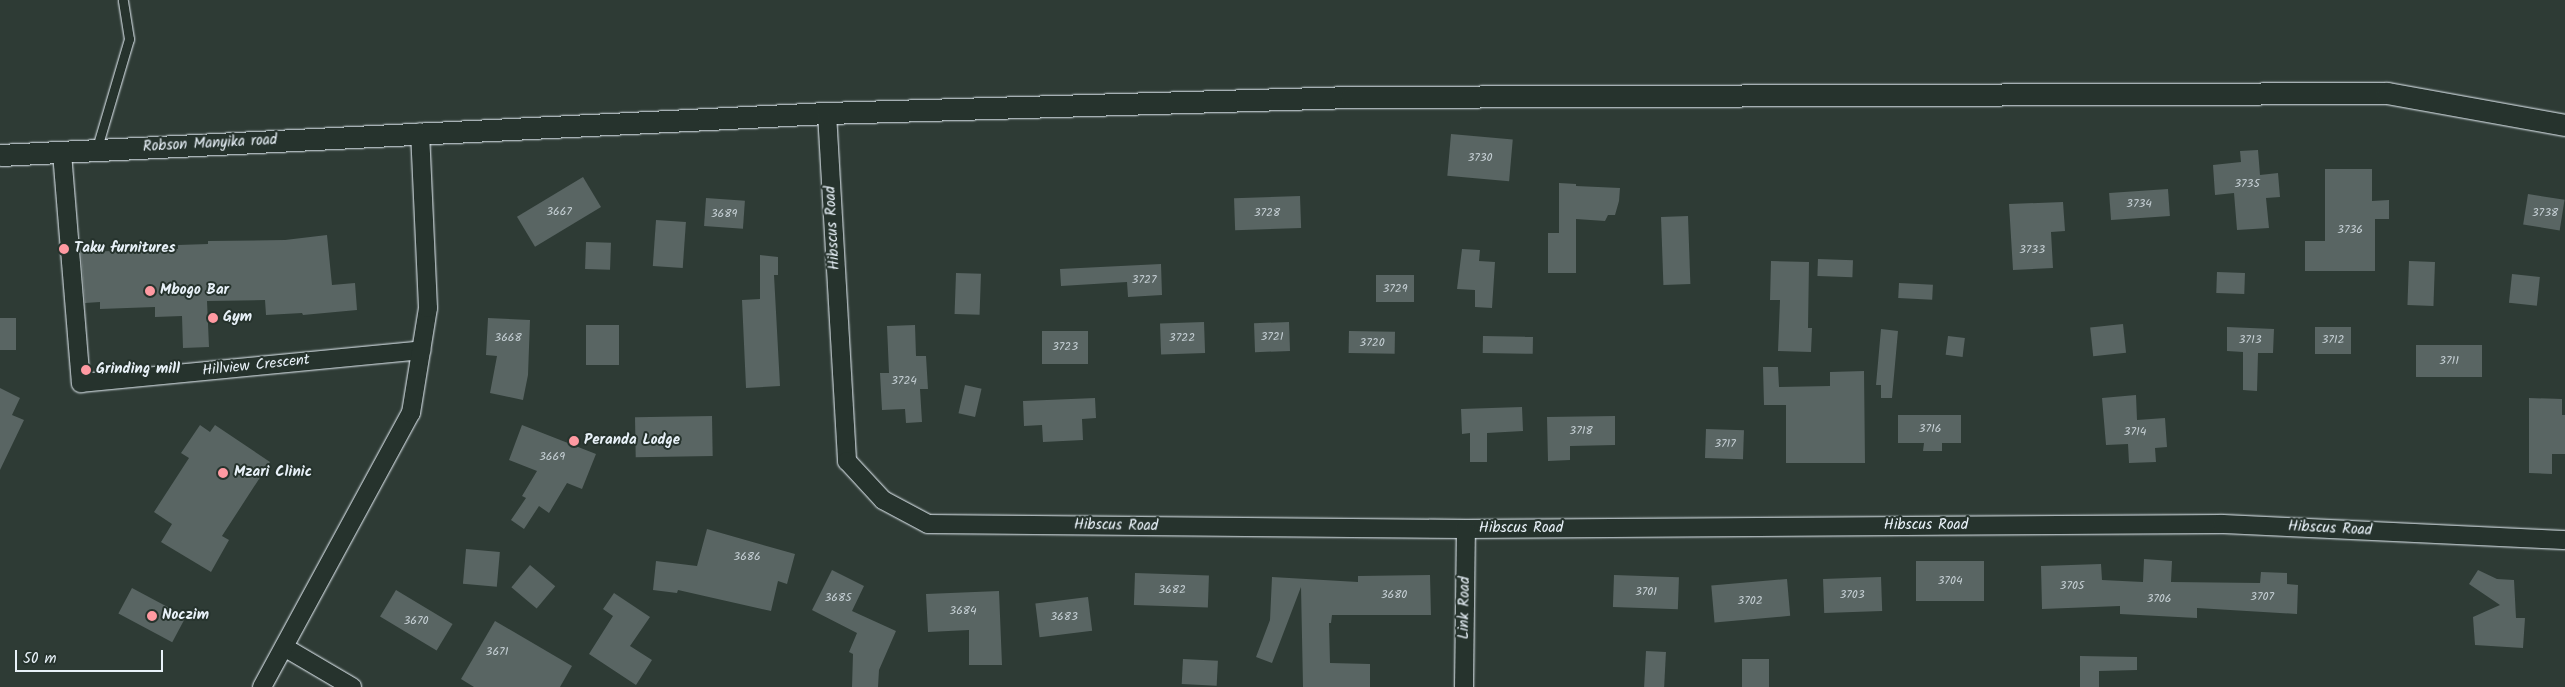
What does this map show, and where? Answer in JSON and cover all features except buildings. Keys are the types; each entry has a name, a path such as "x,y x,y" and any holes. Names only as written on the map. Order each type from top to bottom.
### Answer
{"street":[{"name":"Robson Manyika road","path":"0,155 420,132 827,113 1361,97 2387,94 2565,125"},
{"name":"Hibscus Road","path":"827,113 847,461 882,500 928,524 1466,529 2222,524 2565,540"},
{"path":"262,687 411,413 428,308 420,132"},
{"name":"Hillview Crescent","path":"62,153 81,383 421,350"},
{"name":"Link Road","path":"1464,687 1466,529"},
{"path":"284,647 352,687"}],"lane":[{"path":"96,151 129,39 123,0"}],"place":[{"name":"Taku furnitures","path":"64,249"},
{"name":"Mbogo Bar","path":"150,291"},
{"name":"Gym","path":"213,318"},
{"name":"Grinding mill","path":"86,370"},
{"name":"Peranda Lodge","path":"574,441"},
{"name":"Mzari Clinic","path":"223,473"},
{"name":"Noczim","path":"152,616"}]}
